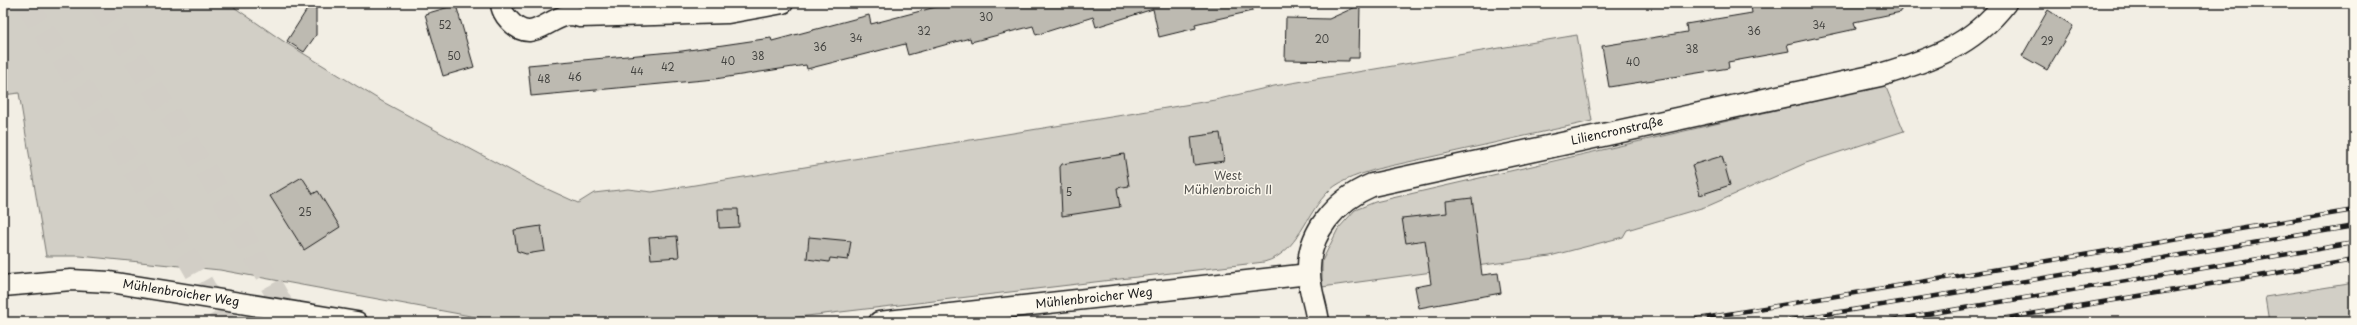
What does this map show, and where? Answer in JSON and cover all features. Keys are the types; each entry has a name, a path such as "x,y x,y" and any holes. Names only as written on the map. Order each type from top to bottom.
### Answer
{"main road":[{"name":"Liliencronstraße","path":"1318,319 1309,274 1313,245 1323,224 1346,198 1372,185 1887,73 1922,63 1963,42 1980,30 2005,3"}],"street":[{"path":"501,3 507,18 514,26 523,30 533,31 564,9 580,17 728,13 783,3"},
{"name":"Mühlenbroicher Weg","path":"880,322 1309,274"},
{"name":"Mühlenbroicher Weg","path":"3,286 71,280 110,282 357,322"}],"green space":[{"name":"West Mühlenbroich II","path":"3,3 228,3 283,41 383,102 534,183 578,203 594,193 628,189 652,192 1215,100 1274,86 1577,35 1592,121 1377,169 1346,180 1335,186 1321,199 1301,231 1286,250 1276,257 1264,262 756,322 503,322 220,270 80,256 46,256 19,93 3,95"},
{"path":"1885,85 1904,131 1806,163 1708,206 1627,230 1623,237 1550,256 1322,287 1322,261 1338,229 1355,210 1375,202"},
{"path":"2354,283 2354,322 2269,322 2265,297"}],"building":[{"path":"311,3 316,3 316,35 304,52 287,41"},
{"path":"951,3 1251,3 1252,11 1195,24 1196,28 1159,37 1153,9 1096,27 1093,17 1036,35 1033,26 971,42 970,38 908,55 905,44 807,69 806,65 715,79 531,96 528,65 682,51 771,38 772,41 869,15 871,24"},
{"path":"1772,3 1900,3 1901,12 1854,22 1856,29 1787,44 1789,51 1728,62 1729,68 1609,87 1602,46 1687,32 1686,24 1752,13 1751,6"},
{"path":"456,5 474,67 443,76 425,14"},
{"path":"1360,5 1359,58 1349,58 1349,61 1285,60 1286,18 1329,19"},
{"path":"2048,10 2073,26 2047,70 2022,56"},
{"path":"1220,133 1224,161 1194,165 1191,137"},
{"path":"1124,154 1129,186 1117,188 1120,207 1062,216 1060,167 1062,164"},
{"path":"1722,156 1730,185 1700,195 1692,165"},
{"path":"302,177 313,194 318,191 340,227 304,250 270,196"},
{"path":"1472,198 1482,275 1498,273 1501,293 1419,308 1415,287 1431,284 1425,240 1406,243 1402,218 1447,213 1446,201"},
{"path":"718,209 738,209 739,227 719,228"},
{"path":"541,226 545,251 526,254 517,251 514,230"},
{"path":"677,236 679,257 651,259 649,238"},
{"path":"809,237 851,241 848,260 830,258 829,262 807,259"}],"tunnel":[{"path":"26,3 162,212 224,322"},
{"path":"99,3 216,187 292,322"}],"railway":[{"path":"1680,322 2354,210"},
{"path":"1780,322 2354,226"},
{"path":"1880,322 2354,243"},
{"path":"1983,322 2354,260"}]}
